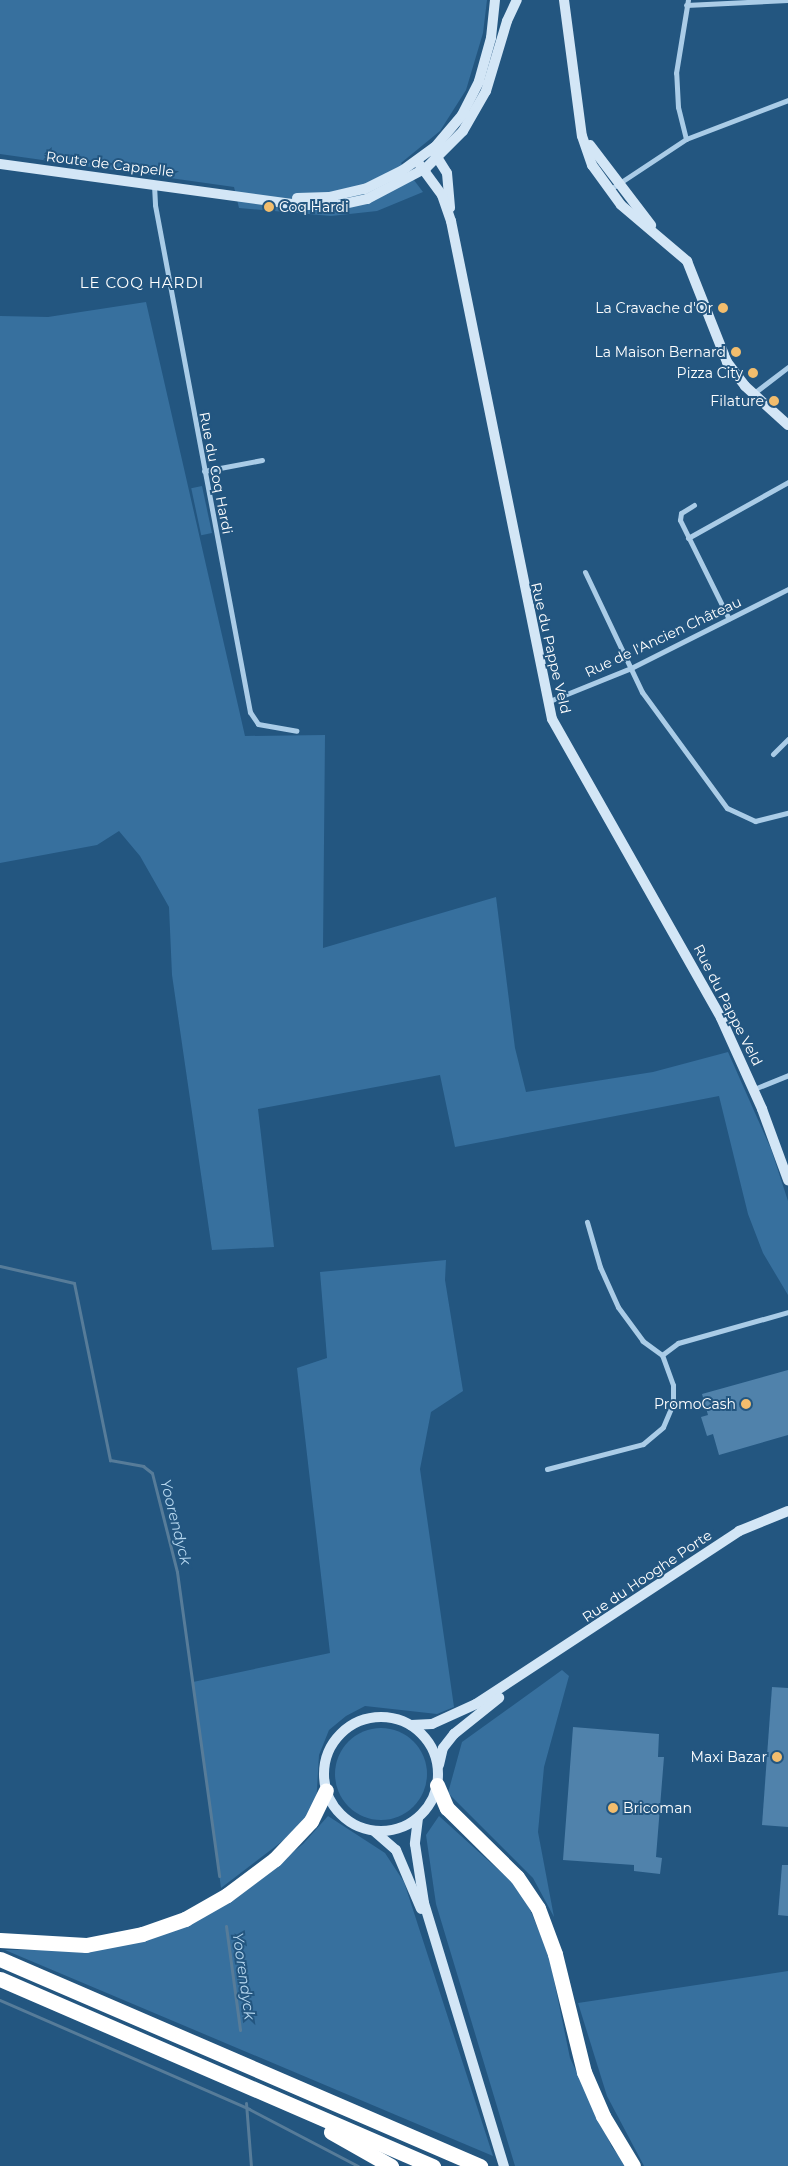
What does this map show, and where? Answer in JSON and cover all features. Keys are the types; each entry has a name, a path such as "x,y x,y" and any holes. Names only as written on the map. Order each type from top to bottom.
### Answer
{"highway":[{"path":"437,1785 447,1808 517,1876 538,1908 555,1954 584,2072 603,2116 634,2166"},
{"path":"0,1940 86,1945 142,1934 185,1919 227,1895 275,1859 311,1821 326,1790"},
{"path":"0,1959 480,2166"},
{"path":"0,1979 433,2166"},
{"path":"204,2067 391,2166"}],"street":[{"path":"436,154 458,121 479,81 491,38 495,0"},
{"path":"420,166 463,131 484,98 508,16 517,0"},
{"path":"557,0 566,27"},
{"path":"564,0 579,119 586,152 635,218 667,241 690,266 721,351 753,394 788,425"},
{"path":"686,139 678,107 676,73 687,3 788,0"},
{"path":"613,187 686,139 788,100"},
{"name":"Rue du Pappe Veld","path":"436,154 448,177 451,221"},
{"name":"Route de Cappelle","path":"0,164 304,205 358,202 389,190 420,166"},
{"name":"Rue du Pappe Veld","path":"420,166 444,197 451,221 547,702 561,740 708,993 754,1088 788,1180"},
{"name":"Route de Cappelle","path":"217,192 310,198 359,191 420,166"},
{"name":"Rue du Coq Hardi","path":"154,184 154,205 252,720 263,726 296,731"},
{"path":"753,394 788,367"},
{"path":"204,471 262,460"},
{"path":"688,538 788,482"},
{"path":"694,505 680,515 688,538 729,619"},
{"path":"585,572 645,696 727,808 755,821 788,813"},
{"name":"Rue de l'Ancien Château","path":"547,702 631,668 788,589"},
{"path":"773,754 788,739"},
{"path":"754,1088 788,1074"},
{"path":"547,1469 635,1447 659,1432 670,1415 674,1397 662,1355 643,1341 618,1307 600,1268 586,1222"},
{"path":"662,1355 678,1344 788,1312"},
{"name":"Rue du Hooghe Porte","path":"411,1725 432,1724 460,1713 537,1668 739,1531 784,1513"},
{"name":"Rue du Hooghe Porte","path":"438,1768 443,1748 454,1734 537,1668"},
{"path":"373,1830 399,1828 418,1818 432,1801 437,1785 438,1768 429,1744 411,1725 377,1717 345,1730 327,1755 326,1790 345,1818 373,1830 399,1856 435,1945"},
{"path":"418,1818 415,1837 418,1870 435,1945 504,2166"}],"shaded area":[{"path":"0,0 487,0 483,33 466,90 440,131 401,163 423,192 377,211 331,216 239,208 234,187 0,154"},
{"path":"146,302 245,736 325,735 323,948 496,897 515,1048 526,1092 653,1072 728,1052 771,1149 788,1201 788,1295 763,1253 748,1214 719,1096 455,1147 440,1075 258,1109 274,1247 212,1250 172,975 169,907 140,856 119,831 97,845 0,863 0,316 48,317"},
{"path":"202,486 212,533 201,535 191,488"},
{"path":"446,1260 445,1280 463,1391 431,1412 420,1469 454,1707 437,1714 365,1706 346,1716 329,1730 319,1755 316,1806 297,1830 221,1888 193,1682 330,1653 297,1368 327,1358 320,1272"},
{"path":"562,1670 569,1676 544,1767 538,1832 554,1917 533,1878 448,1793 462,1742"},
{"path":"372,1728 390,1728 407,1735 420,1748 427,1765 427,1783 420,1800 407,1813 390,1820 372,1820 355,1813 342,1800 335,1783 335,1765 342,1748 355,1735"},
{"path":"328,1816 385,1853 404,1882 493,2156 5,1950 101,1949 243,1892 303,1844"},
{"path":"439,1816 523,1892 549,1956 570,2058 612,2147 627,2166 515,2166 436,1904 426,1835"},
{"path":"788,1971 788,2166 644,2166 607,2096 578,2003"}],"building":[{"name":"PromoCash","path":"788,1370 788,1435 719,1455 713,1434 707,1436 701,1417 708,1415 702,1394"},
{"name":"Maxi Bazar","path":"772,1687 788,1688 788,1827 762,1825"},
{"name":"Bricoman","path":"573,1727 659,1734 658,1757 664,1757 656,1857 662,1858 660,1874 634,1871 634,1865 563,1860"},
{"path":"782,1865 788,1865 788,1916 778,1915"}],"waterway":[{"name":"Yoorendyck","path":"0,1266 74,1283 110,1460 143,1466 152,1473 177,1572 219,1876"},
{"name":"Yoorendyck","path":"226,1926 240,2030"},
{"path":"0,2000 249,2109 358,2166"},
{"name":"Yoorendyck","path":"246,2103 251,2166"}],"place":[{"name":"Coq Hardi","path":"269,207"},
{"name":"La Cravache d'Or","path":"723,308"},
{"name":"La Maison Bernard","path":"736,352"},
{"name":"Pizza City","path":"753,373"},
{"name":"Filature","path":"774,401"},
{"name":"PromoCash","path":"746,1404"},
{"name":"Maxi Bazar","path":"777,1757"},
{"name":"Bricoman","path":"613,1808"}],"district":[{"name":"LE COQ HARDI","path":"142,283"}]}
